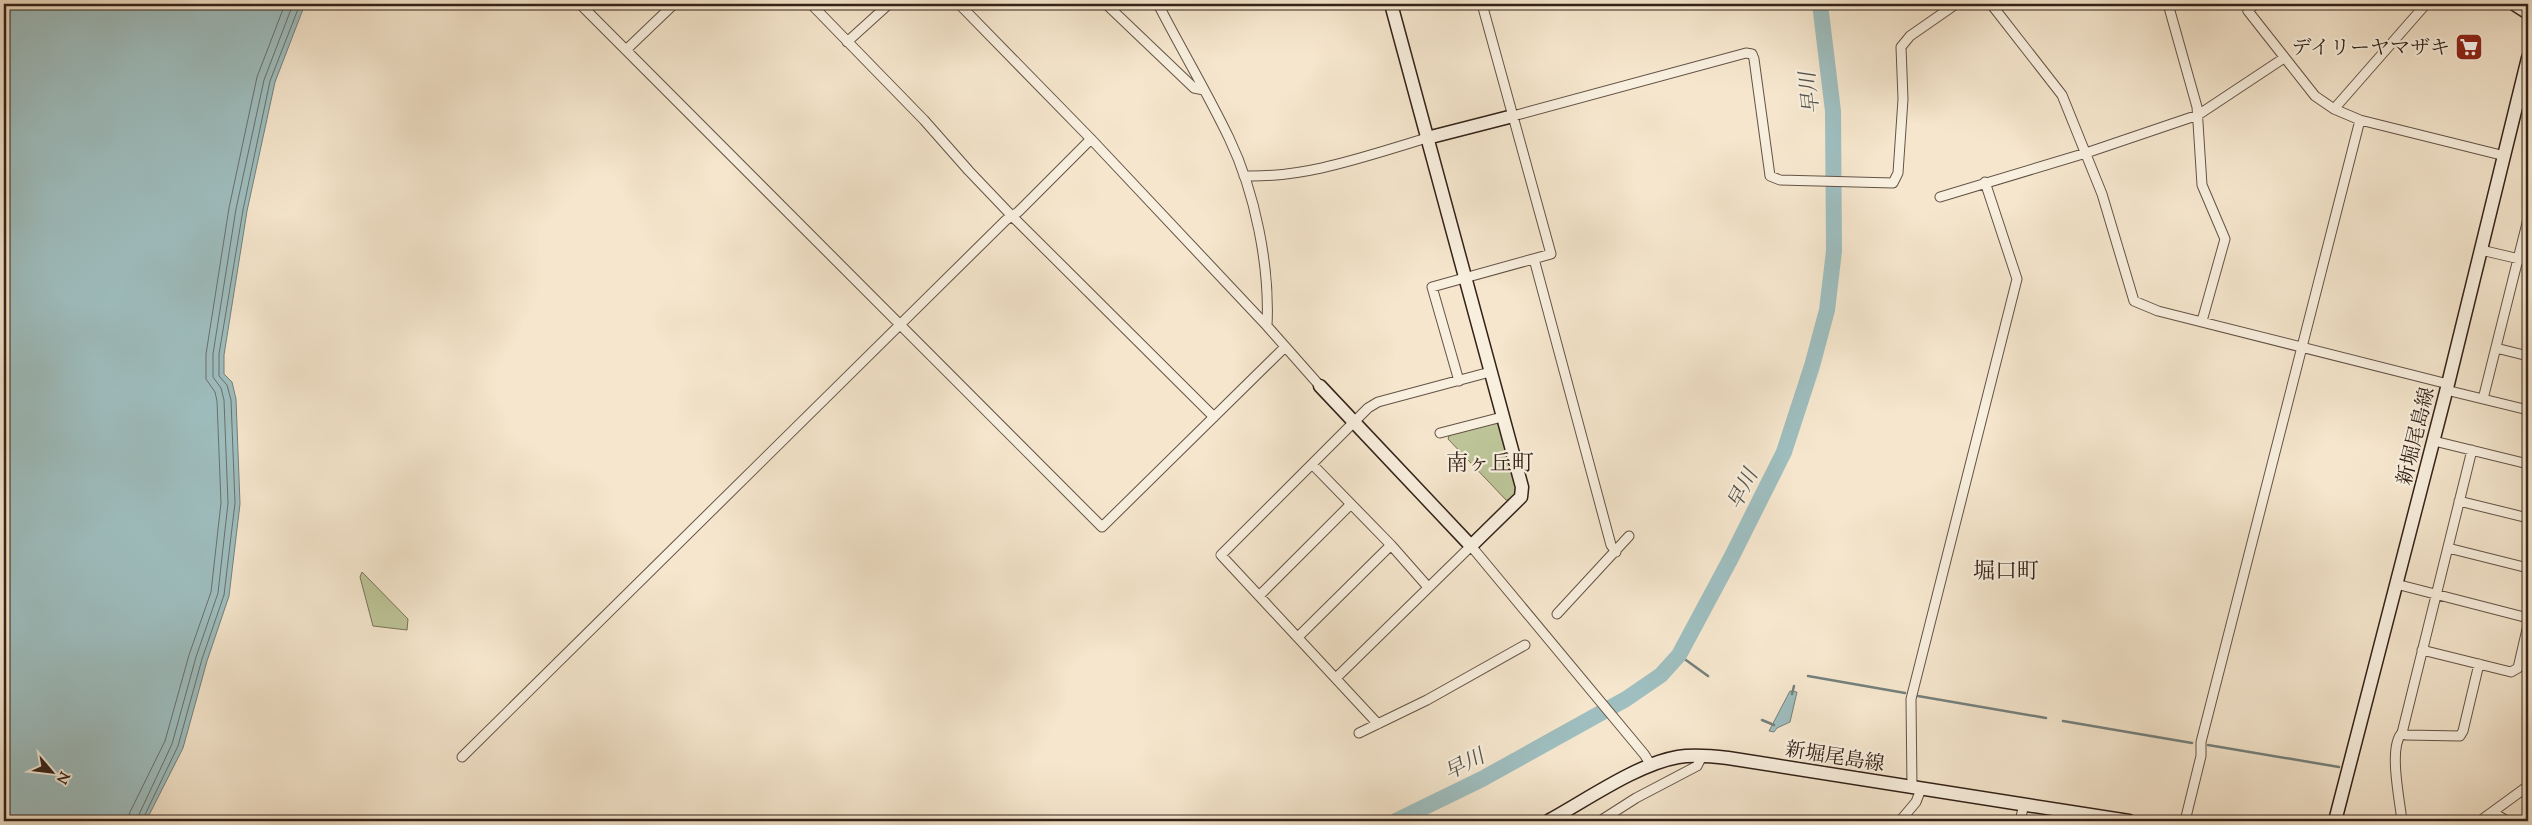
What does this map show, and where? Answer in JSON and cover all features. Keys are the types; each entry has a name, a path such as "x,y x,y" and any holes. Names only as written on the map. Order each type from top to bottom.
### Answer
{"main road":[{"path":"1320,386 1471,546 1522,494 1391,4"},
{"path":"2514,4 2528,13"},
{"name":"新堀尾島線","path":"2335,821 2434,440 2528,58"},
{"path":"1427,138 1513,116"},
{"name":"新堀尾島線","path":"1548,821 1651,765 1678,756 1702,756 2129,821"}],"street":[{"path":"580,4 1102,526 1285,347"},
{"path":"627,49 674,4"},
{"path":"811,4 924,120 1011,215 1214,417"},
{"path":"847,42 889,4"},
{"path":"959,4 1091,139 1267,326 1320,386"},
{"path":"1106,4 1194,88 1204,90"},
{"path":"1158,4 1230,139 1244,176 1259,233 1267,326"},
{"path":"1459,381 1432,287 1552,254 1482,4"},
{"path":"1513,116 1746,52 1752,54 1754,59 1770,176 1780,180 1893,183 1898,174 1903,99 1901,47 1910,36 1956,4"},
{"path":"1991,4 2062,95 2102,194 2134,301 2158,311 2301,347 2528,410"},
{"path":"2168,4 2198,115 2202,185 2225,239 2202,321"},
{"path":"2254,4 2248,11 2315,96 2334,109 2360,120 2504,156"},
{"path":"2334,109 2426,4"},
{"path":"1940,197 2198,115 2284,58"},
{"path":"2185,821 2201,756 2202,742 2360,120"},
{"path":"1244,176 1277,176 1303,173 1427,138"},
{"path":"462,757 1011,215 1018,212 1091,139"},
{"path":"1900,821 1916,802 1911,700 2018,279 1985,182"},
{"path":"2483,399 2528,220"},
{"path":"2481,250 2528,261"},
{"path":"1534,259 1580,437 1611,545 1616,552"},
{"path":"2496,348 2528,356"},
{"path":"1378,724 1221,555 1368,408 1378,402 1490,372"},
{"path":"1440,433 1502,417"},
{"path":"2434,440 2528,464"},
{"path":"2402,821 2395,751 2398,736 2402,733 2472,450"},
{"path":"1312,464 1391,545 1428,587"},
{"path":"2459,501 2528,518"},
{"path":"1259,596 1351,504"},
{"path":"1557,614 1629,536"},
{"path":"1298,637 1391,545"},
{"path":"1336,678 1471,546 1570,664 1651,765"},
{"path":"2448,548 2528,568"},
{"path":"2396,584 2528,618"},
{"path":"2422,650 2514,672 2518,668 2528,625"},
{"path":"1359,733 1427,700 1525,644"},
{"path":"2402,733 2406,735 2460,736 2463,731 2479,664"},
{"path":"1600,821 1636,798 1697,766 1702,756"},
{"path":"2480,821 2494,813 2528,786"},
{"path":"2020,821 2024,804"},
{"path":"2494,813 2507,821"}],"green space":[{"path":"1495,422 1498,423 1516,488 1516,494 1510,500 1506,500 1448,439 1450,433"},
{"path":"362,572 408,619 407,630 373,626 360,577"}],"water":[{"path":"4,4 305,4 275,82 247,211 224,355 224,374 232,382 236,399 240,504 229,596 207,661 183,748 146,821 4,821"},
{"path":"1790,691 1797,692 1790,722 1777,728 1774,732 1769,731"}],"waterway":[{"name":"早川","path":"1396,821 1482,779 1626,699 1661,675 1679,655 1731,558 1784,452 1812,366 1827,310 1834,251 1833,111 1820,4"},
{"path":"1679,655 1708,676"},
{"path":"1808,676 1905,693"},
{"path":"1792,694 1794,686"},
{"path":"1918,696 2046,718"},
{"path":"1762,720 1774,725"},
{"path":"2063,721 2192,743"},
{"path":"2208,745 2339,767"}],"place":[{"name":"デイリーヤマザキ","path":"2469,47"}],"district":[{"name":"南ヶ丘町","path":"1490,462"},
{"name":"堀口町","path":"2006,570"}]}
